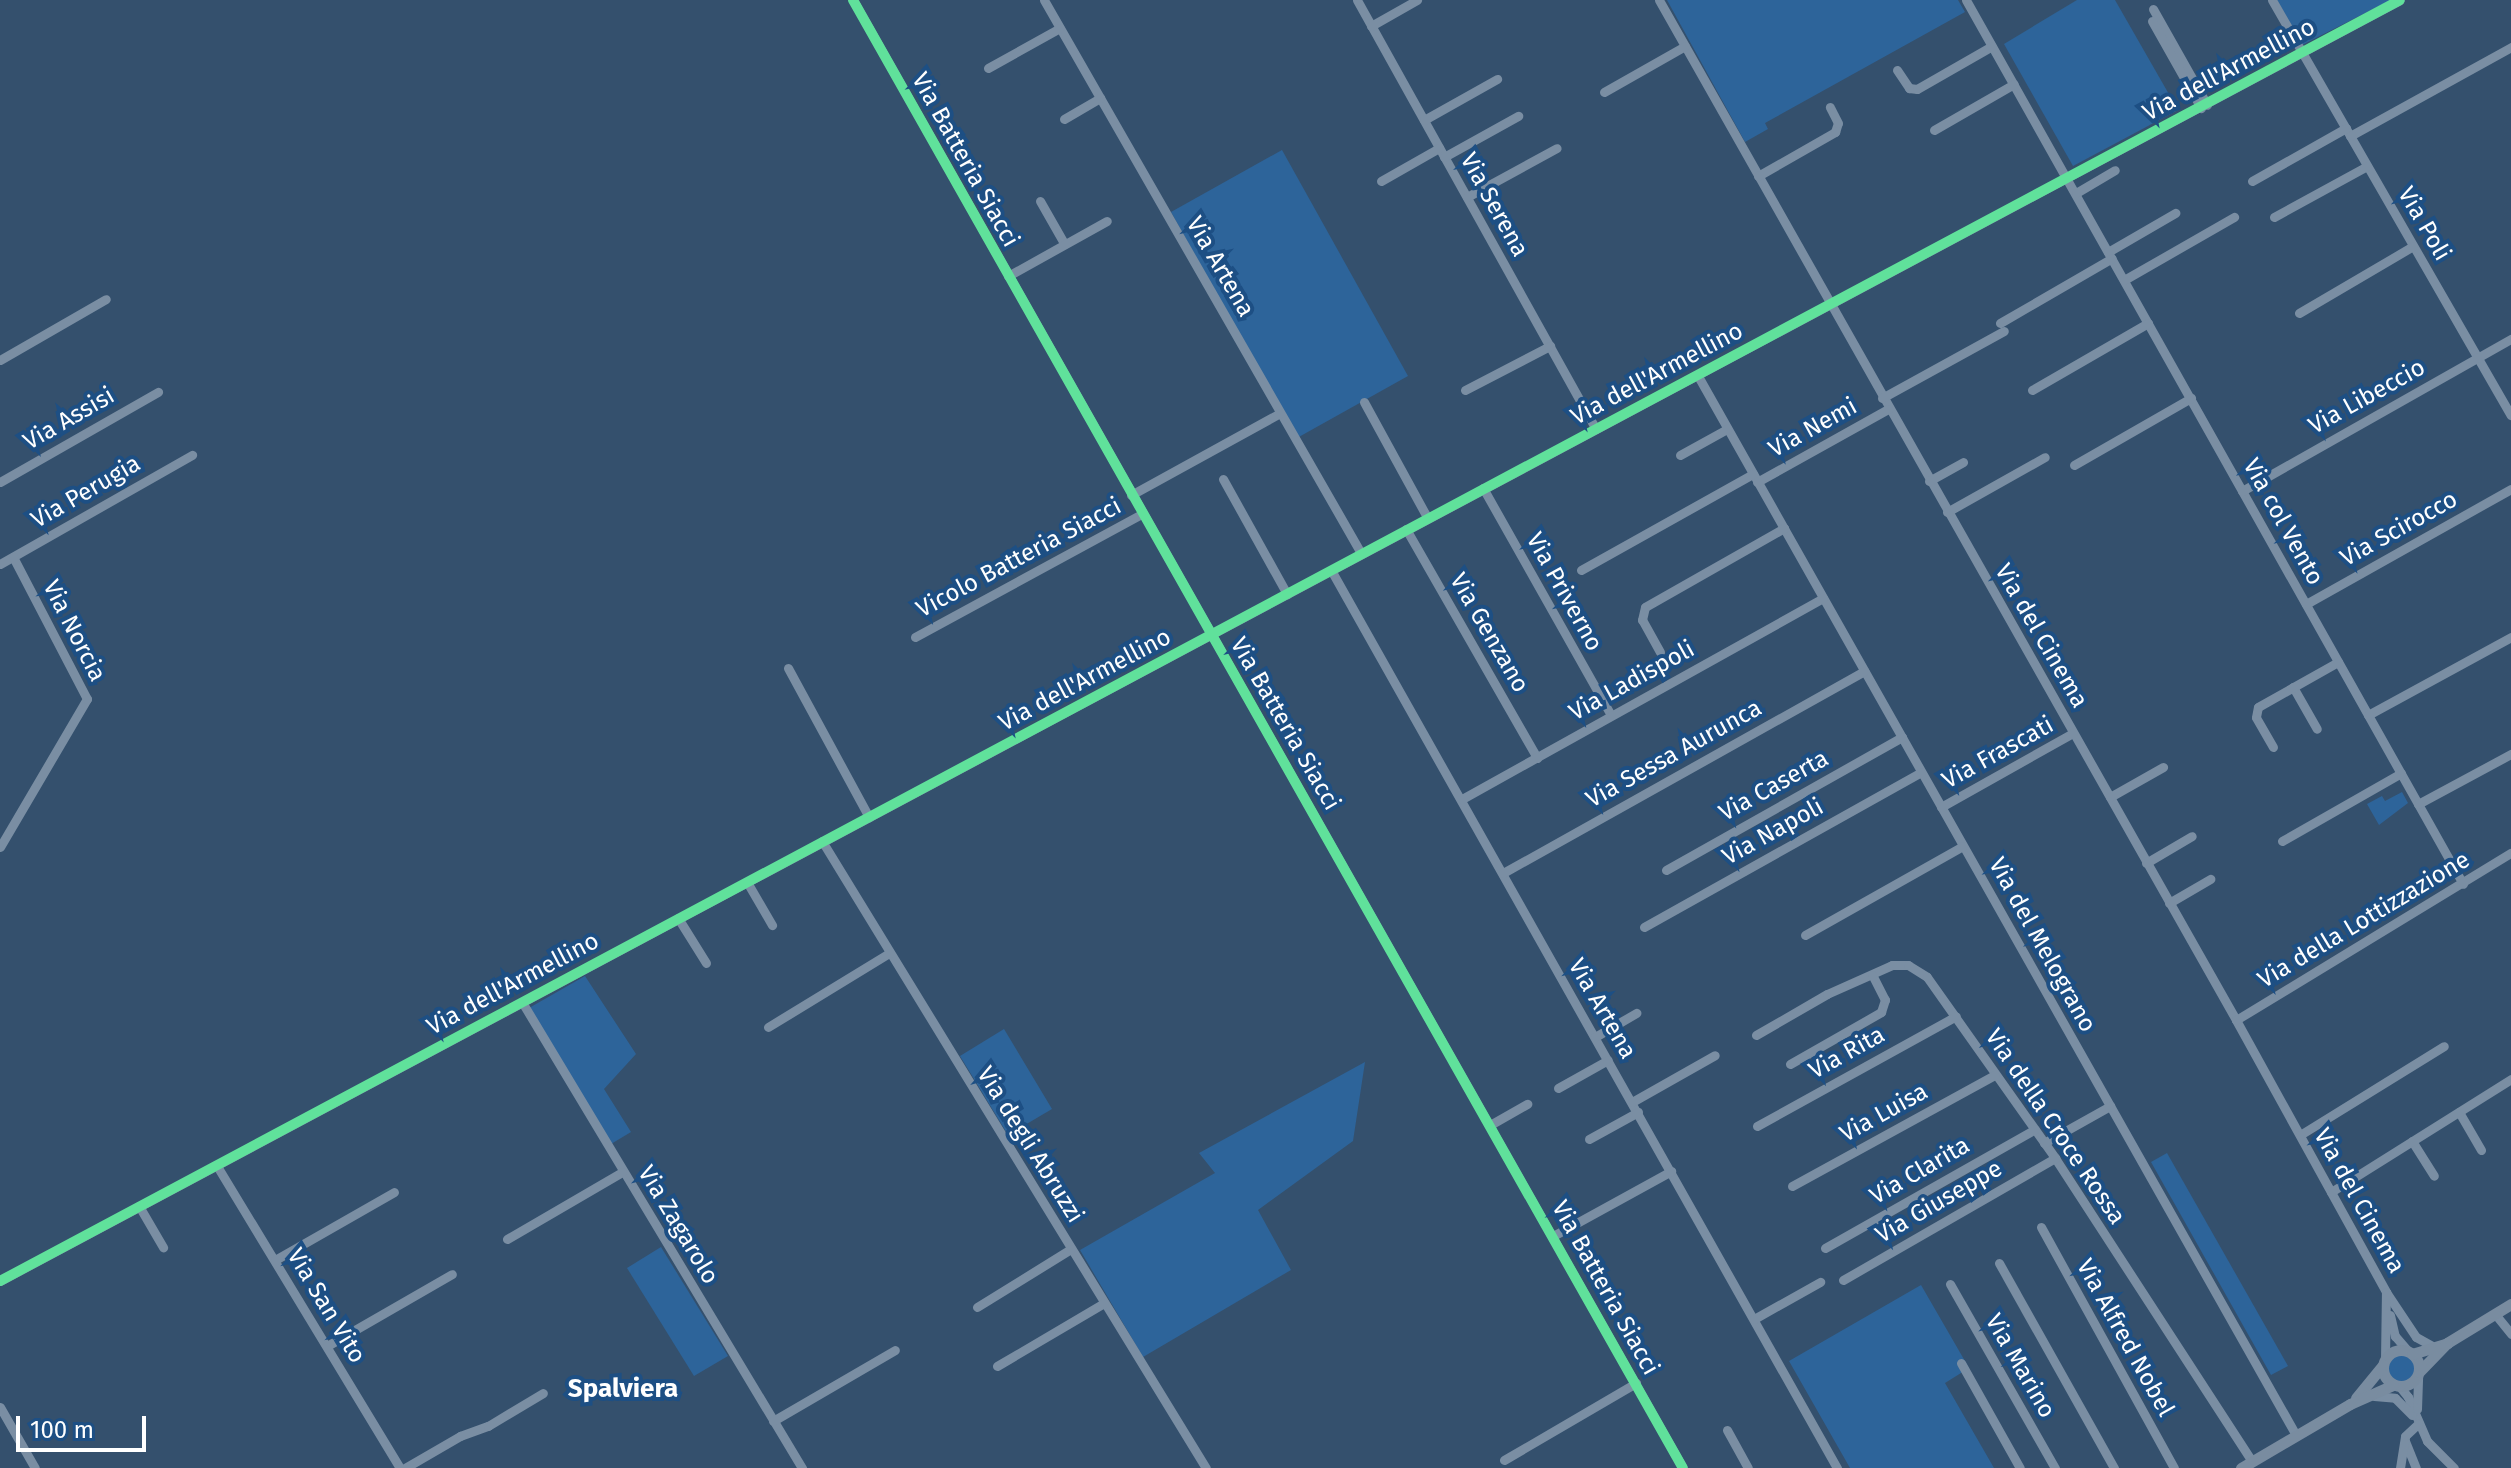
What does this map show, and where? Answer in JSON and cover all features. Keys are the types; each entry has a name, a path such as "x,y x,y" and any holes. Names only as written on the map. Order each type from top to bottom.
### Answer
{"main road":[{"path":"2350,1404 2384,1362 2397,1351 2410,1352 2447,1343 2511,1304"},
{"path":"2247,1465 2350,1404 2396,1386 2410,1385 2447,1343"},
{"path":"2410,1352 2419,1362 2418,1375"},
{"path":"2384,1362 2385,1376 2396,1386"}],"street":[{"name":"Via Batteria Siacci","path":"853,0 1683,1468"},
{"name":"Via Artena","path":"1044,0 1361,553"},
{"name":"Via Serena","path":"1357,0 1596,429"},
{"path":"1371,26 1417,0"},
{"name":"Via del Cinema","path":"1659,0 2236,1020 2386,1292"},
{"name":"Via col Vento","path":"1966,0 2463,884"},
{"name":"Via Poli","path":"2272,0 2511,415"},
{"name":"Via dell'Armellino","path":"0,1281 1212,636 1427,517 2068,180 2400,0"},
{"path":"2153,9 2204,106"},
{"path":"2152,21 2204,106"},
{"path":"988,68 1060,28"},
{"path":"1604,92 1685,46"},
{"path":"1897,70 1909,88 1917,89 1992,46"},
{"path":"2252,181 2511,47"},
{"path":"1424,120 1497,79"},
{"path":"1934,130 2014,84"},
{"path":"1064,119 1100,98"},
{"path":"1758,176 1835,132 1838,123 1830,107"},
{"path":"1381,181 1518,116"},
{"path":"1467,197 1557,148"},
{"path":"2274,217 2367,166"},
{"path":"2076,193 2115,170"},
{"path":"1040,201 1064,243"},
{"path":"1882,398 2002,327 2175,213"},
{"path":"2124,280 2234,217"},
{"path":"1008,276 1107,221"},
{"path":"2299,313 2413,246"},
{"path":"0,360 106,299"},
{"path":"2032,390 2148,323"},
{"name":"Via Libeccio","path":"2242,491 2511,339"},
{"path":"1465,390 1550,346"},
{"name":"Via del Melograno","path":"1698,376 2296,1435"},
{"name":"Via Assisi","path":"0,482 158,392"},
{"path":"2074,465 2191,398"},
{"path":"1364,402 1427,517"},
{"name":"Via Nemi","path":"1755,478 1888,409"},
{"path":"1131,495 1280,413"},
{"path":"1680,455 1727,429"},
{"name":"Via Perugia","path":"0,564 192,455"},
{"path":"1947,512 2045,457"},
{"path":"1929,481 1963,462"},
{"path":"1581,570 1755,478"},
{"path":"1223,479 1287,594"},
{"name":"Via Priverno","path":"1483,488 1611,715"},
{"name":"Via Scirocco","path":"2306,604 2511,489"},
{"name":"Vicolo Batteria Siacci","path":"915,637 1142,514"},
{"path":"1660,652 1642,620 1645,607 1784,528"},
{"name":"Via Genzano","path":"1406,529 1537,758"},
{"name":"Via Norcia","path":"1,840 87,699 13,557"},
{"name":"Via Artena","path":"1331,570 1837,1468"},
{"name":"Via Ladispoli","path":"1462,799 1823,598"},
{"path":"2368,715 2511,637"},
{"path":"2273,747 2256,711 2338,662"},
{"path":"788,668 869,817"},
{"name":"Via Sessa Aurunca","path":"1503,873 1864,671"},
{"path":"2293,687 2317,729"},
{"name":"Via Frascati","path":"1941,807 2073,733"},
{"name":"Via Caserta","path":"1666,870 1902,737"},
{"path":"2418,804 2511,754"},
{"path":"2110,797 2163,767"},
{"name":"Via Napoli","path":"1644,927 1921,772"},
{"path":"2282,841 2401,773"},
{"path":"2146,863 2192,836"},
{"name":"Via degli Abruzzi","path":"822,841 1206,1468"},
{"path":"1805,935 1963,846"},
{"name":"Via della Lottizzazione","path":"2236,1020 2511,853"},
{"path":"2169,903 2210,879"},
{"path":"747,882 772,925"},
{"path":"678,918 706,963"},
{"path":"768,1027 889,953"},
{"name":"Via della Croce Rossa","path":"1756,1035 1833,991 1895,964 1911,967 1933,984 2055,1158 2247,1465"},
{"path":"1790,1064 1881,1012 1885,1000 1872,975"},
{"name":"Via Zagarolo","path":"522,1002 802,1468"},
{"path":"1595,1037 1636,1013"},
{"name":"Via Rita","path":"1757,1126 1956,1016"},
{"path":"2300,1135 2444,1046"},
{"path":"1632,1102 1715,1055"},
{"path":"1558,1088 1608,1060"},
{"name":"Via Luisa","path":"1792,1186 1995,1075"},
{"path":"2331,1192 2508,1081 2511,1093"},
{"path":"1490,1125 1527,1104"},
{"path":"2044,1143 2110,1106"},
{"path":"1589,1139 1638,1112"},
{"path":"2459,1112 2481,1150"},
{"name":"Via Clarita","path":"1825,1248 2035,1129"},
{"path":"2412,1141 2434,1176"},
{"name":"Via Giuseppe","path":"1843,1280 2055,1158"},
{"name":"Via San Vito","path":"217,1166 403,1468"},
{"path":"1553,1236 1671,1171"},
{"path":"507,1239 622,1172"},
{"path":"275,1260 394,1192"},
{"path":"139,1206 163,1247"},
{"name":"Via Alfred Nobel","path":"2041,1227 2174,1468"},
{"path":"977,1307 1071,1249"},
{"path":"1999,1263 2114,1468"},
{"path":"327,1346 452,1274"},
{"path":"1754,1319 1820,1282"},
{"name":"Via Marino","path":"1950,1284 2055,1468"},
{"path":"2386,1292 2416,1337 2434,1347"},
{"path":"2386,1292 2393,1332 2410,1352"},
{"path":"2384,1362 2386,1292"},
{"path":"997,1366 1104,1303"},
{"path":"2495,1314 2511,1334"},
{"path":"773,1421 895,1350"},
{"path":"1961,1363 2020,1468"},
{"path":"2400,1468 2404,1439 2418,1424 2418,1375"},
{"path":"1504,1460 1636,1383"},
{"path":"2396,1386 2408,1397 2430,1445 2454,1468"},
{"path":"403,1468 460,1436 491,1425 543,1393"},
{"path":"2363,1398 2384,1395 2395,1398 2418,1424"},
{"path":"0,1407 35,1468"},
{"path":"1727,1430 1748,1468"},
{"path":"2404,1439 2416,1468"}],"shaded area":[{"path":"1667,0 1958,0 1965,12 1765,123 1768,129 1745,142"},
{"path":"2077,0 2115,0 2178,110 2073,166 2004,44"},
{"path":"2277,0 2391,0 2302,45"},
{"path":"1282,150 1408,376 1297,438 1171,212"},
{"path":"2402,792 2408,803 2379,825 2367,804 2382,796 2385,801"},
{"path":"585,976 636,1054 604,1089 631,1132 611,1144 529,1008"},
{"path":"1004,1029 1052,1109 1008,1135 960,1056"},
{"path":"1365,1062 1353,1141 1258,1210 1291,1270 1143,1357 1080,1250 1215,1173 1199,1153"},
{"path":"2167,1153 2288,1366 2271,1375 2151,1162"},
{"path":"661,1247 728,1356 694,1376 627,1268"},
{"path":"1921,1285 1969,1368 1945,1383 1994,1468 1850,1468 1789,1361"},
{"path":"2401,1353 2407,1354 2415,1362 2415,1374 2407,1382 2401,1383 2395,1382 2387,1374 2386,1368 2387,1362 2395,1354"}],"cycle path":[{"path":"853,0 1683,1468"},
{"path":"0,1281 2400,0"}],"district":[{"name":"Spalviera","path":"623,1389"}]}
